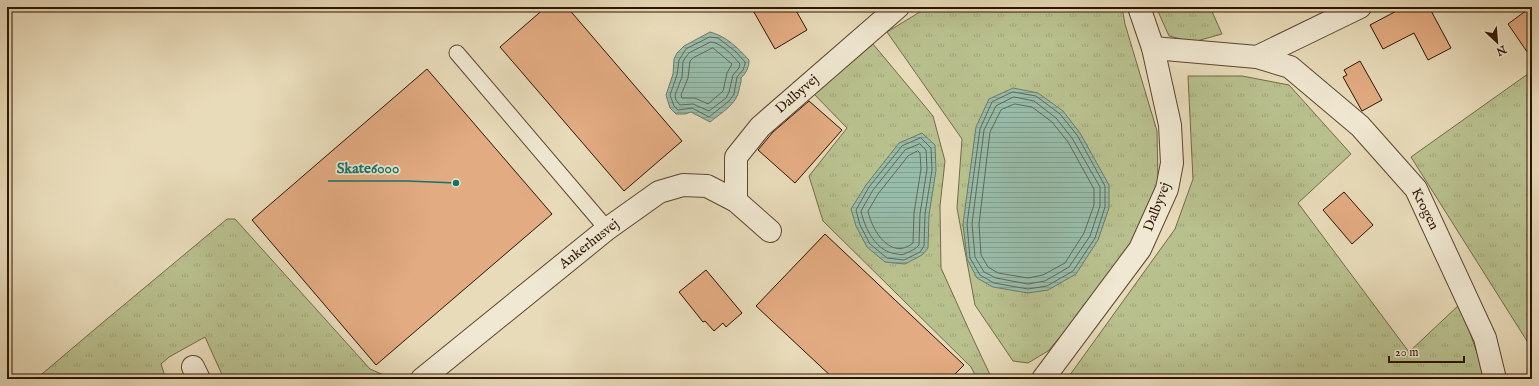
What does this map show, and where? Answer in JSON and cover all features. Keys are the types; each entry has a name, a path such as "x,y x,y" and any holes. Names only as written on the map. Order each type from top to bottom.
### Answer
{"street":[{"name":"Dalbyvej","path":"736,201 736,157 760,127 898,7"},
{"name":"Dalbyvej","path":"1043,379 1140,248 1167,189 1172,163 1170,125 1153,48 1138,7"},
{"path":"1258,57 1360,7"},
{"name":"Krogen","path":"1153,48 1258,57 1290,67 1360,126 1416,189 1484,338 1495,379"},
{"name":"Ankerhusvej","path":"422,379 607,229 659,192 683,185 708,186 736,201 770,231"}],"lane":[{"path":"457,53 607,229"}],"green space":[{"path":"928,7 947,7 986,11 991,7 1122,7 1125,24 1157,131 1158,181 1143,226 1090,302 1048,351 1028,363 1013,361 975,305 957,208 962,139 887,32"},
{"path":"1156,7 1210,7 1222,34 1193,42 1169,36"},
{"path":"873,44 933,116 945,161 940,206 941,268 992,379 977,379 971,367 823,221 809,176 847,128 814,94"},
{"path":"1532,71 1532,349 1411,157"},
{"path":"1188,76 1242,76 1289,85 1351,154 1298,203 1409,352 1460,304 1486,379 1067,379 1175,229 1193,179"},
{"path":"227,219 235,219 370,369 393,379 224,379 205,337 169,357 161,364 166,379 36,379 101,324"}],"water":[{"path":"710,32 726,39 749,60 747,70 741,78 738,95 735,100 728,108 710,122 691,112 676,114 670,108 666,95 673,74 674,59 677,53 684,46"},
{"path":"1013,88 1038,93 1063,111 1080,133 1109,185 1109,208 1098,240 1076,274 1048,290 1028,293 993,287 977,278 967,259 963,224 976,127 989,99"},
{"path":"922,133 935,145 936,170 929,215 928,248 922,255 905,264 885,262 867,247 856,226 851,209 866,185 899,143"}],"building":[{"path":"546,7 567,7 682,141 624,191 500,47"},
{"path":"751,7 794,7 807,30 775,49"},
{"path":"1404,7 1429,7 1451,48 1428,60 1414,33 1383,49 1370,25"},
{"path":"1532,7 1532,59 1508,24"},
{"path":"1360,61 1382,100 1362,111 1343,77 1347,75 1344,70"},
{"path":"427,69 552,214 376,365 252,220"},
{"path":"809,101 842,130 795,183 758,150 773,132"},
{"path":"1344,192 1373,225 1352,244 1323,210"},
{"path":"825,234 964,365 950,379 834,379 756,306"},
{"path":"706,270 742,313 726,327 723,323 714,331 705,321 703,322 679,292"}],"place":[{"name":"Skate6000","path":"456,183"}]}
